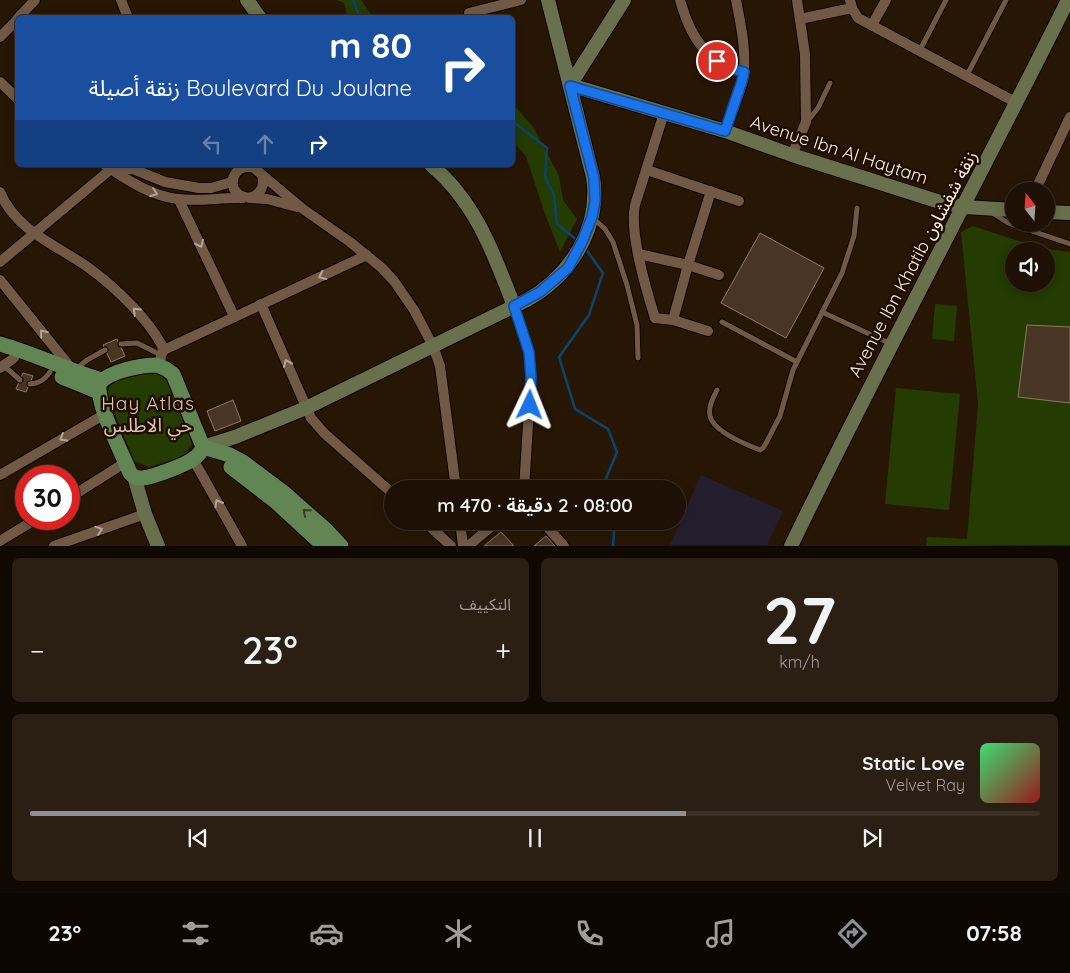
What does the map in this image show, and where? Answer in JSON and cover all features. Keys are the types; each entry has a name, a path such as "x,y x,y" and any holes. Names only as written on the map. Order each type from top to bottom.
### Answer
{"main road":[{"path":"0,344 30,353 73,371 100,386"},
{"path":"4,361 100,386 161,357 172,374 199,453 237,470 302,524 324,546"},
{"path":"100,386 105,414 130,472 137,478 146,478 199,453 230,455 243,462 283,492 325,529 341,546"}],"street":[{"path":"21,15 35,0"},
{"path":"121,0 127,15"},
{"path":"247,0 258,15"},
{"path":"469,13 522,0"},
{"path":"242,546 199,453 306,408 514,306 540,292 568,268 582,242 590,221 595,201 594,178 548,0"},
{"path":"570,86 624,0"},
{"path":"680,0 687,23 705,50 728,68 744,72"},
{"path":"725,131 744,72 744,50 736,0"},
{"path":"792,155 806,122 807,76 797,0"},
{"path":"872,25 886,0"},
{"name":"Avenue Ibn Khatib زنقة شفشاون","path":"791,546 891,344 964,207 1068,0"},
{"path":"800,19 851,4 858,18 1017,102"},
{"path":"0,37 15,21"},
{"path":"0,82 15,96"},
{"name":"Avenue Ibn Al Haytam","path":"570,86 725,131 792,155 940,202 964,207 1005,209"},
{"path":"664,114 633,215 635,237 655,318 673,320 708,331"},
{"path":"1039,182 1070,117"},
{"path":"108,167 144,189 179,200 248,198 275,200 303,209"},
{"path":"0,262 108,167 132,170 165,182 199,188 211,188 245,167 258,169 303,209 367,256 394,281 405,295 438,356 455,480"},
{"path":"433,167 447,179 469,207 498,263 529,352 531,377 525,480"},
{"path":"232,174 236,192 248,198 259,194 264,185 258,169"},
{"path":"647,170 739,200"},
{"path":"673,320 711,191"},
{"path":"0,192 14,217 89,268 143,318 155,333 161,357 234,316 367,256"},
{"path":"179,200 234,316"},
{"path":"1055,213 1070,214"},
{"path":"639,254 688,265 719,275"},
{"path":"0,280 73,371"},
{"path":"261,304 311,418 324,433 384,487"},
{"path":"0,475 105,414"},
{"path":"80,491 126,462"},
{"path":"134,476 144,514 158,546"},
{"path":"54,546 144,514"},
{"path":"0,541 18,530"},
{"path":"434,530 451,546"},
{"path":"461,530 463,546"},
{"path":"468,546 487,530"},
{"path":"550,530 564,546"}],"lane":[{"path":"920,50 946,0"},
{"path":"967,75 1006,0"},
{"path":"806,122 818,108 830,83"},
{"path":"717,390 709,414 711,420 716,426 741,443 760,450 767,444 774,430 797,362 842,273 854,236 857,208"},
{"path":"984,208 1008,223 1070,244"},
{"path":"590,221 605,229 613,242 627,285 637,325 638,358"},
{"path":"822,312 891,344"},
{"path":"722,322 797,362"},
{"path":"120,344 137,343 161,357"},
{"path":"73,371 87,360 105,350"},
{"path":"4,361 20,380"},
{"path":"30,384 45,379 50,372"}],"shaded area":[{"path":"701,475 783,511 767,545 670,545 677,530 686,530 686,509"}],"green space":[{"path":"336,0 361,0 372,15 347,15 344,3"},
{"path":"515,106 533,127 559,176 563,200 577,219 560,252 545,214 526,156 515,144"},
{"path":"973,226 1022,242 1005,242 1005,292 1055,292 1055,250 1070,252 1070,545 926,546 927,537 967,539 978,404 961,232"},
{"path":"935,304 957,306 954,341 932,339"},
{"path":"149,370 165,375 192,444 184,456 149,467 134,461 107,394 110,386 120,379"},
{"path":"896,388 960,394 949,510 885,504"}],"building":[{"path":"760,233 824,268 786,338 721,303"},
{"path":"1027,325 1070,327 1070,403 1018,397"},
{"path":"117,339 125,356 111,362 103,345"},
{"path":"23,373 33,376 26,392 16,389"},
{"path":"233,400 241,421 215,431 207,411"},
{"path":"501,532 514,546 484,546"},
{"path":"546,536 555,546 534,546"}],"waterway":[{"path":"353,0 359,15"},
{"path":"515,123 547,148 545,177 554,195 557,224 578,241"},
{"path":"585,248 603,273 589,315 559,357 575,409 608,429 617,452 605,480"},
{"path":"613,546 614,530"}],"district":[{"name":"Hay Atlas حي الاطلس","path":"148,414"}],"route":[{"path":"530,405 531,377 529,352 514,306 552,284 568,268 582,242 592,217 595,201 594,178 570,86 725,131 744,72 728,68 717,61"}]}
